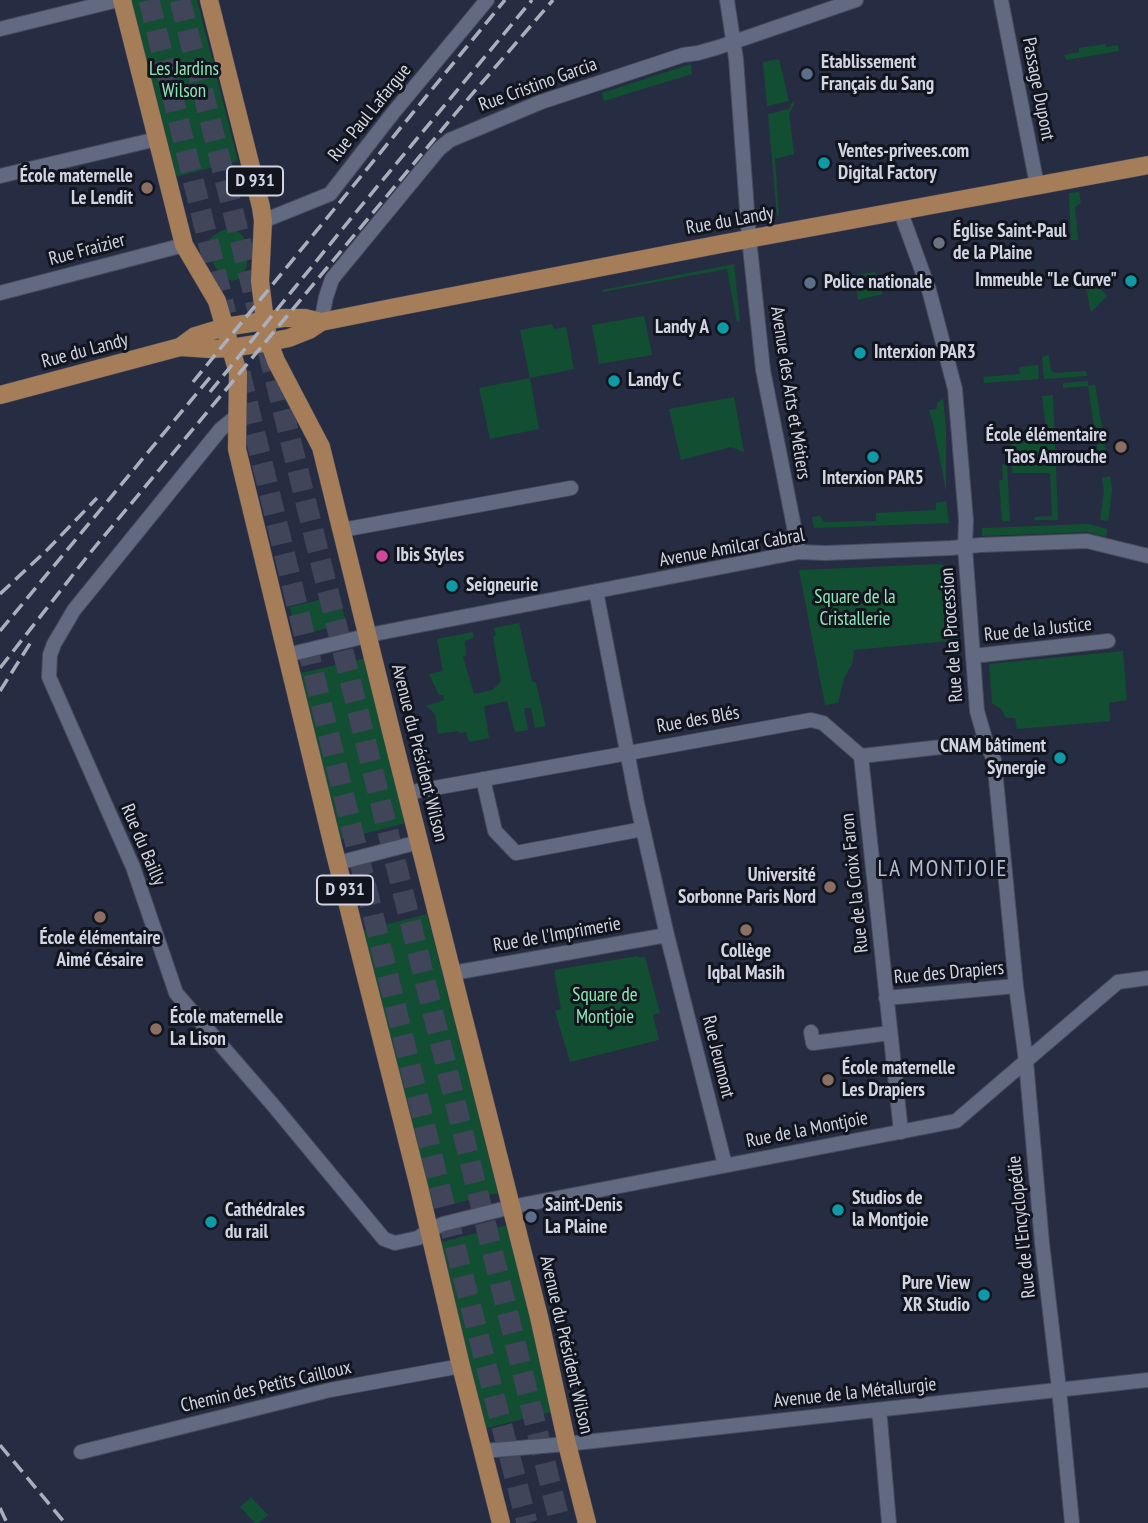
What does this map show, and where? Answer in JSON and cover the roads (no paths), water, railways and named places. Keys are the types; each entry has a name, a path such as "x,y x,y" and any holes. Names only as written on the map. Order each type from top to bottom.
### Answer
{"main road":[{"name":"D 931","path":"120,0 184,245 217,301 238,373 237,449 501,1523"},
{"name":"Avenue du Président Wilson","path":"209,0 263,221 260,281 269,342 279,368 321,447 539,1317 587,1523"},
{"name":"Rue du Landy","path":"0,395 180,347 231,348 269,342 289,338 321,322 749,238 1148,165"},
{"name":"Rue du Landy","path":"180,347 195,336 225,327 283,318 305,318 321,322"}],"street":[{"path":"0,29 120,0"},
{"name":"Rue Paul Lafargue","path":"263,221 330,194 487,0"},
{"name":"Avenue des Arts et Métiers","path":"727,0 734,41 749,238 763,370 799,552"},
{"name":"Rue Cristino Garcia","path":"321,322 332,279 444,144 475,128 541,102 734,41 824,5 856,0"},
{"name":"Passage Dupont","path":"1001,0 1037,185"},
{"path":"0,176 157,139"},
{"name":"Rue de la Procession","path":"902,210 929,290 955,389 977,711 993,760 996,779 1021,1065"},
{"name":"Rue Fraizier","path":"0,293 184,245"},
{"name":"Rue du Bailly","path":"238,415 220,430 75,610 50,654 49,677 137,876 176,993 384,1239 395,1243 418,1238 428,1231"},
{"path":"342,530 571,488"},
{"name":"Avenue Amilcar Cabral","path":"287,655 368,635 799,552 838,553 1087,541 1148,556"},
{"name":"Rue Jeumont","path":"596,591 667,935 725,1165"},
{"name":"Rue de la Justice","path":"973,656 1108,641"},
{"name":"Rue des Blés","path":"407,793 811,720 823,723 861,756"},
{"path":"861,756 986,742"},
{"name":"Rue de la Croix Faron","path":"861,756 901,1132"},
{"path":"483,779 495,831 516,853 643,828"},
{"path":"338,863 419,842"},
{"name":"Rue de l'Imprimerie","path":"453,973 667,935"},
{"name":"Rue de la Montjoie","path":"428,1231 443,1224 511,1207 956,1121 1118,982 1148,978"},
{"name":"Rue des Drapiers","path":"887,1002 1016,986"},
{"path":"811,1032 813,1043 890,1033"},
{"name":"Rue de l'Encyclopédie","path":"1021,1065 1072,1523"},
{"name":"Chemin des Petits Cailloux","path":"81,1452 330,1390 461,1366"},
{"name":"Avenue de la Métallurgie","path":"483,1451 1148,1380"},
{"path":"877,1410 889,1523"}],"tunnel":[{"path":"149,0 226,314"},
{"path":"180,0 259,315"},
{"path":"268,350 560,1523"},
{"path":"240,373 438,1180 527,1523"}],"railway":[{"path":"193,382 505,0"},
{"path":"210,392 532,0"},
{"path":"0,668 90,553 553,0"},
{"path":"0,631 212,375"},
{"path":"0,594 97,498"},
{"path":"0,691 31,642"},
{"path":"0,1445 65,1523"},
{"path":"0,1508 7,1523"}],"place":[{"name":"Etablissement Français du Sang","path":"807,74"},
{"name":"Ventes-privees.com Digital Factory","path":"824,163"},
{"name":"École maternelle Le Lendit","path":"147,188"},
{"name":"Église Saint-Paul de la Plaine","path":"939,243"},
{"name":"Immeuble \"Le Curve\"","path":"1131,281"},
{"name":"Police nationale","path":"810,283"},
{"name":"Landy A","path":"723,328"},
{"name":"Interxion PAR3","path":"860,353"},
{"name":"Landy C","path":"614,381"},
{"name":"École élémentaire Taos Amrouche","path":"1121,447"},
{"name":"Interxion PAR5","path":"873,457"},
{"name":"Ibis Styles","path":"382,556"},
{"name":"Seigneurie","path":"452,586"},
{"name":"CNAM bâtiment Synergie","path":"1060,758"},
{"name":"Université Sorbonne Paris Nord","path":"830,887"},
{"name":"École élémentaire Aimé Césaire","path":"100,917"},
{"name":"Collège Iqbal Masih","path":"746,930"},
{"name":"École maternelle La Lison","path":"156,1029"},
{"name":"École maternelle Les Drapiers","path":"828,1080"},
{"name":"Studios de la Montjoie","path":"838,1210"},
{"name":"Saint-Denis La Plaine","path":"531,1217"},
{"name":"Cathédrales du rail","path":"211,1222"},
{"name":"Pure View XR Studio","path":"984,1295"}],"district":[{"name":"LA MONTJOIE","path":"943,869"}],"park label":[{"name":"Les Jardins Wilson","path":"184,81"},
{"name":"Square de la Cristallerie","path":"855,609"},
{"name":"Square de Montjoie","path":"605,1007"}]}
